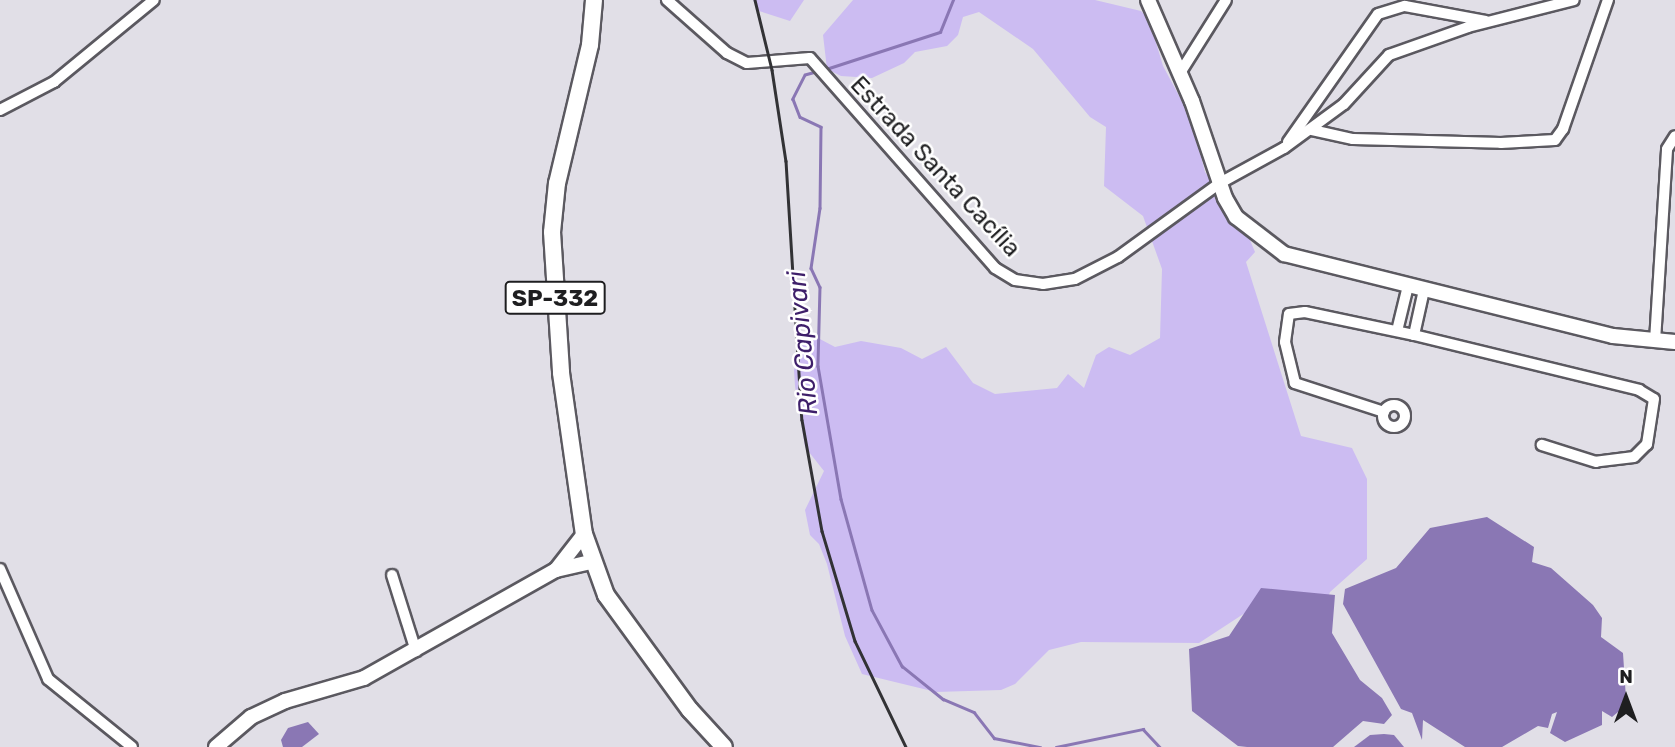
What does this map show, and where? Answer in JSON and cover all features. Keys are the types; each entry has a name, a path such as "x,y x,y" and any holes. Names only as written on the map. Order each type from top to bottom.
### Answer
{"main road":[{"name":"SP-332","path":"594,0 590,45 557,183 552,232 561,373 584,534 592,562 617,610 699,723 724,747"}],"street":[{"path":"0,110 54,82 154,0"},
{"name":"Estrada Santa Cacília","path":"667,0 727,53 747,63 771,64 806,58 815,63 995,268 1015,280 1043,284 1075,279 1118,257 1220,183 1312,130 1344,104 1389,55 1468,27 1495,23 1562,1 1574,0"},
{"path":"1148,0 1236,217 1283,254 1424,290 1655,341 1675,342"},
{"path":"1180,74 1226,0"},
{"path":"1312,130 1353,139 1501,143 1555,140 1563,130 1608,0"},
{"path":"1284,148 1378,14 1405,6 1495,23"},
{"path":"1655,341 1667,149 1675,136"},
{"path":"1397,331 1408,286"},
{"path":"1414,335 1424,290"},
{"path":"1384,412 1300,387 1284,326 1289,314 1296,311 1397,331 1639,390 1654,399 1647,444 1634,457 1596,462 1542,445"},
{"path":"556,570 584,534"},
{"path":"216,747 251,717 285,701 364,678 556,570 592,562"},
{"path":"0,569 48,678 132,747"},
{"path":"392,575 416,651"}],"shaded area":[{"path":"753,0 804,0 790,21 759,11"},
{"path":"853,0 1095,0 1141,11 1149,19 1163,66 1191,118 1205,172 1242,221 1255,252 1246,262 1301,436 1352,448 1367,479 1367,559 1330,592 1325,607 1248,611 1199,643 1081,642 1049,650 1015,684 1001,690 936,692 862,674 845,636 827,564 819,544 810,535 805,510 824,471 805,447 795,386 794,370 803,342 818,338 835,347 861,341 901,348 922,359 946,347 973,383 995,394 1057,388 1068,374 1084,388 1096,355 1109,347 1130,355 1160,338 1162,269 1143,216 1104,186 1106,127 1090,117 1033,49 979,12 963,17 958,35 947,46 915,52 904,63 872,78 841,76 827,69 823,35"},
{"path":"1487,517 1534,547 1532,562 1551,568 1593,605 1602,618 1601,637 1623,653 1627,714 1618,712 1612,717 1602,711 1602,725 1565,742 1550,733 1557,712 1552,714 1548,728 1538,726 1502,747 1465,747 1423,720 1422,740 1412,713 1401,709 1343,604 1345,589 1396,568 1430,528"},
{"path":"1261,588 1335,595 1332,633 1360,680 1382,698 1392,715 1384,724 1363,721 1333,747 1247,747 1238,746 1192,711 1189,649 1229,636"},
{"path":"308,722 319,734 302,747 283,747 281,740 288,728"},
{"path":"1370,735 1394,735 1404,747 1354,747"}],"waterway":[{"name":"Rio Capivari","path":"826,69 940,32 953,0"},
{"name":"Rio Capivari","path":"816,72 805,75 793,99 800,117 821,127 820,208 811,268 820,287 818,366 841,499 872,610 902,666 943,699 974,712 994,738 1040,747"},
{"name":"Rio Capivari","path":"1056,747 1143,729 1160,747"}],"railway":[{"path":"755,0 772,70 786,161 802,420 822,531 855,641 906,747"}]}
